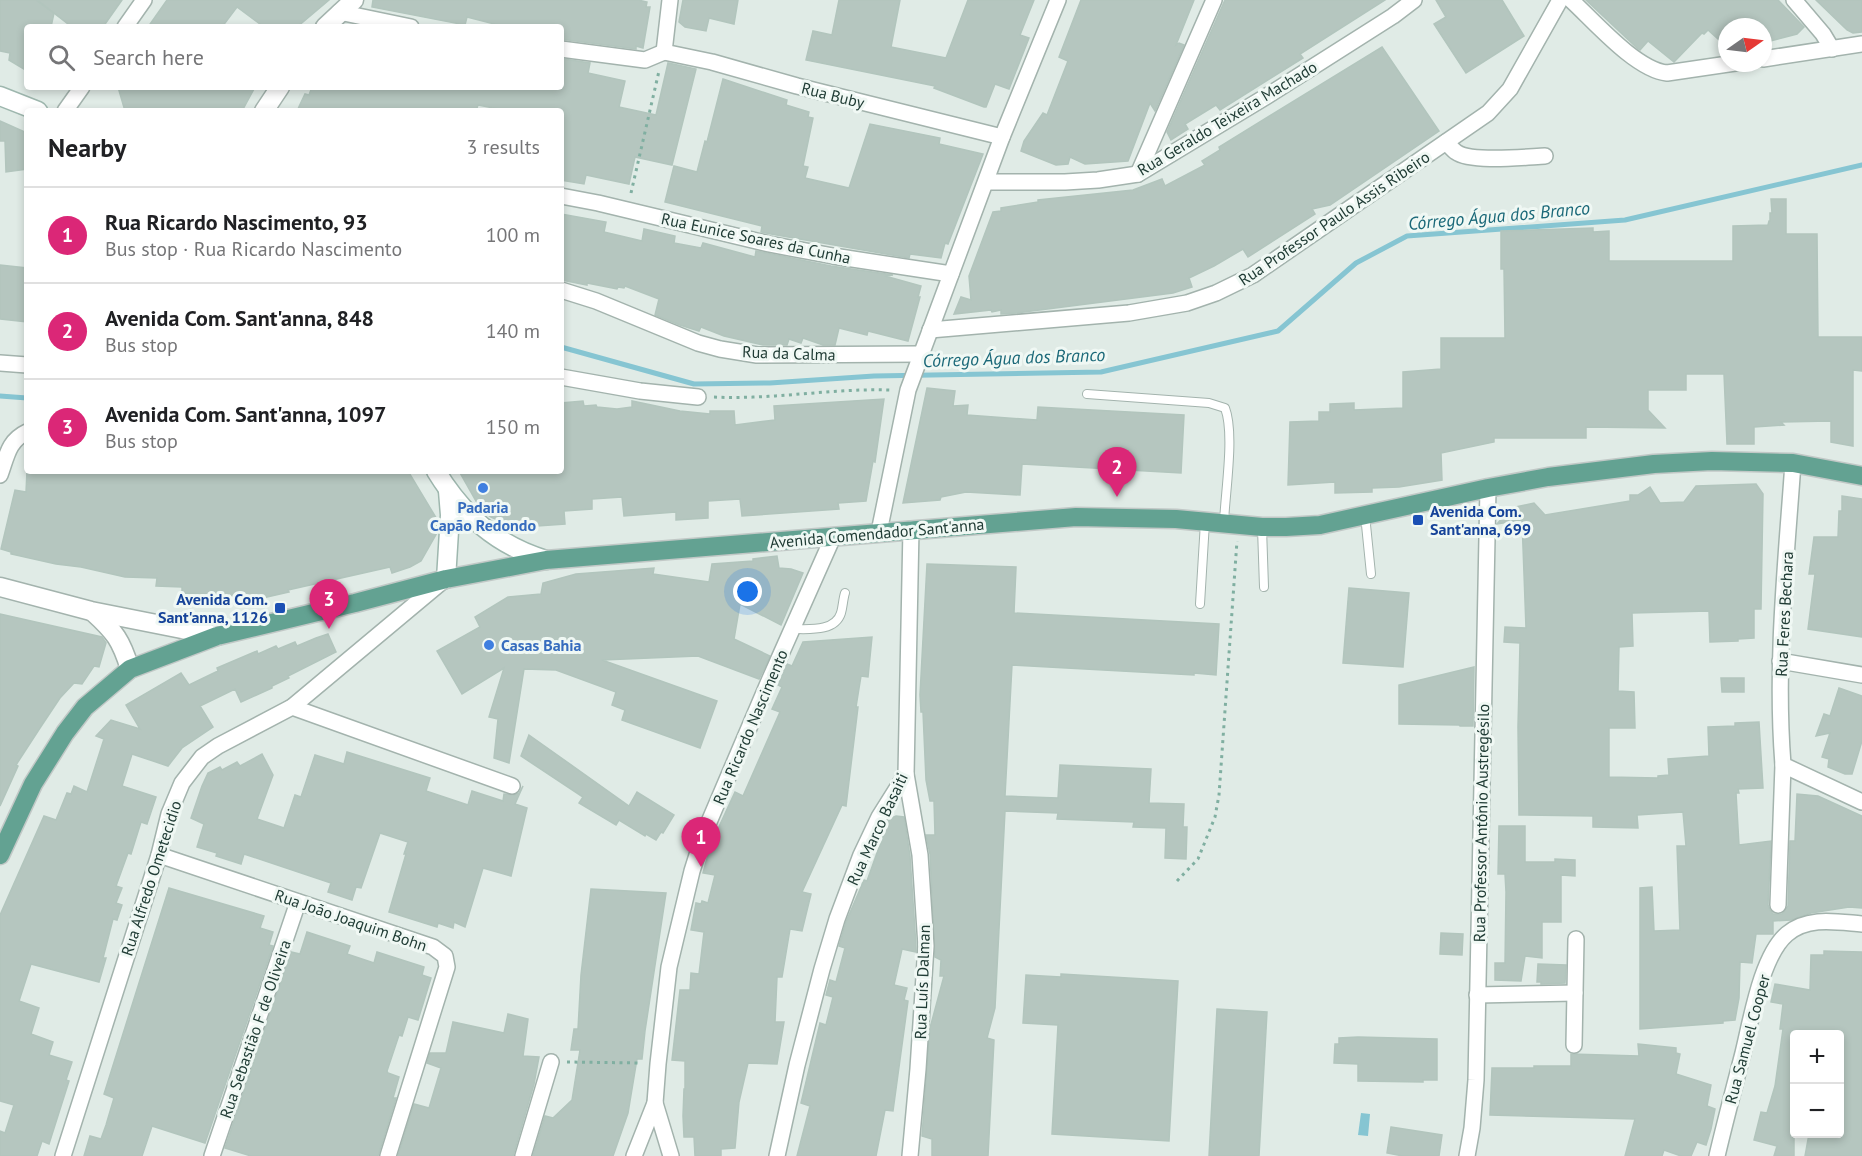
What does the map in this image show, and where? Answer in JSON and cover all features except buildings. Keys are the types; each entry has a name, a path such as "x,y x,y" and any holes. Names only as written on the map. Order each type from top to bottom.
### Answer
{"main road":[{"name":"Avenida Comendador Sant'anna","path":"0,855 33,784 65,732 85,707 130,669 217,636 446,579 546,560 1076,517 1133,518 1262,527 1320,525 1548,477 1654,464 1712,461 1793,463 1862,476"}],"street":[{"path":"127,24 144,0"},
{"path":"328,24 354,0"},
{"path":"564,49 645,60 663,52 670,0"},
{"path":"879,532 907,391 1002,137 1058,0"},
{"path":"1138,174 1214,0"},
{"name":"Rua Geraldo Teixeira Machado","path":"987,182 1065,182 1138,174 1277,90 1393,16 1414,0"},
{"name":"Rua Professor Paulo Assis Ribeiro","path":"930,330 1129,314 1186,303 1216,293 1253,275 1488,113 1510,89 1560,0"},
{"path":"1571,0 1628,54 1651,69 1667,73 1718,66"},
{"path":"1794,0 1823,34 1832,49"},
{"path":"339,12 397,24"},
{"path":"1772,58 1862,44"},
{"name":"Rua Buby","path":"663,52 704,60 797,86 1002,137"},
{"path":"67,108 80,90"},
{"path":"266,108 278,90"},
{"path":"0,96 30,108"},
{"path":"1446,142 1456,153 1466,157 1545,156"},
{"name":"Rua Eunice Soares da Cunha","path":"564,197 770,244 951,274"},
{"name":"Rua da Calma","path":"564,291 596,301 698,343 720,349 757,355 920,356"},
{"path":"0,363 24,365"},
{"path":"564,378 640,391 698,397"},
{"path":"0,475 11,444 24,433"},
{"name":"Rua Feres Bechara","path":"1778,905 1783,765 1780,733 1780,661 1793,463"},
{"path":"438,474 448,491 469,516 488,532 526,554 546,560"},
{"name":"Rua Professor Antônio Austregésilo","path":"1467,1156 1476,1080 1488,489"},
{"path":"446,579 450,515 448,491"},
{"name":"Rua Marco Basaiti","path":"777,1156 797,1065 837,919 879,817 906,774 911,529"},
{"name":"Rua Ricardo Nascimento","path":"656,1103 669,967 692,871 703,836 833,537"},
{"name":"Rua Alfredo Ometecidio","path":"63,1156 159,855 169,814 182,783 197,762 218,746 292,707 446,579"},
{"path":"0,587 92,611 217,636"},
{"path":"92,611 113,630 123,647 130,669"},
{"path":"1780,661 1862,675"},
{"path":"292,707 512,786"},
{"path":"1783,765 1862,802"},
{"name":"Rua Luís Dalman","path":"906,774 920,855 926,946 910,1156"},
{"name":"Rua João Joaquim Bohn","path":"159,855 433,947 445,956 447,967 388,1156"},
{"name":"Rua Sebastião F de Oliveira","path":"212,1156 298,902"},
{"name":"Rua Samuel Cooper","path":"1717,1156 1762,976 1780,941 1802,925 1814,922 1862,924"},
{"path":"1574,1045 1576,939"},
{"path":"1477,995 1575,993"},
{"path":"524,1156 551,1062"},
{"path":"634,1156 656,1103"},
{"path":"656,1103 671,1156"}],"lane":[{"path":"1087,394 1209,404 1225,408 1229,418 1231,524"},
{"path":"1365,515 1371,573"},
{"path":"1200,604 1205,522"},
{"path":"1262,527 1264,587"},
{"path":"792,629 817,629 831,625 841,615 844,593"}],"path":[{"path":"627,210 663,52"},
{"path":"698,397 744,398 870,389 907,391"},
{"path":"1177,881 1198,859 1215,817 1219,795 1231,524"},
{"path":"551,1062 658,1064"}],"water":[{"path":"1361,1113 1370,1114 1368,1136 1358,1135"}],"waterway":[{"name":"Córrego Água dos Branco","path":"564,348 694,384 770,383 874,376 1101,372 1278,331 1356,263 1407,236 1625,220 1862,165"},
{"name":"Córrego Água dos Branco","path":"0,396 24,398"}],"place":[{"name":"Padaria Capão Redondo","path":"483,488"},
{"name":"Avenida Com. Sant'anna, 848","path":"1117,497"},
{"name":"Avenida Com. Sant'anna, 699","path":"1418,520"},
{"name":"Avenida Com. Sant'anna, 1126","path":"280,608"},
{"name":"Avenida Com. Sant'anna, 1097","path":"329,629"},
{"name":"Casas Bahia","path":"489,645"},
{"name":"Rua Ricardo Nascimento, 93","path":"701,867"}]}
